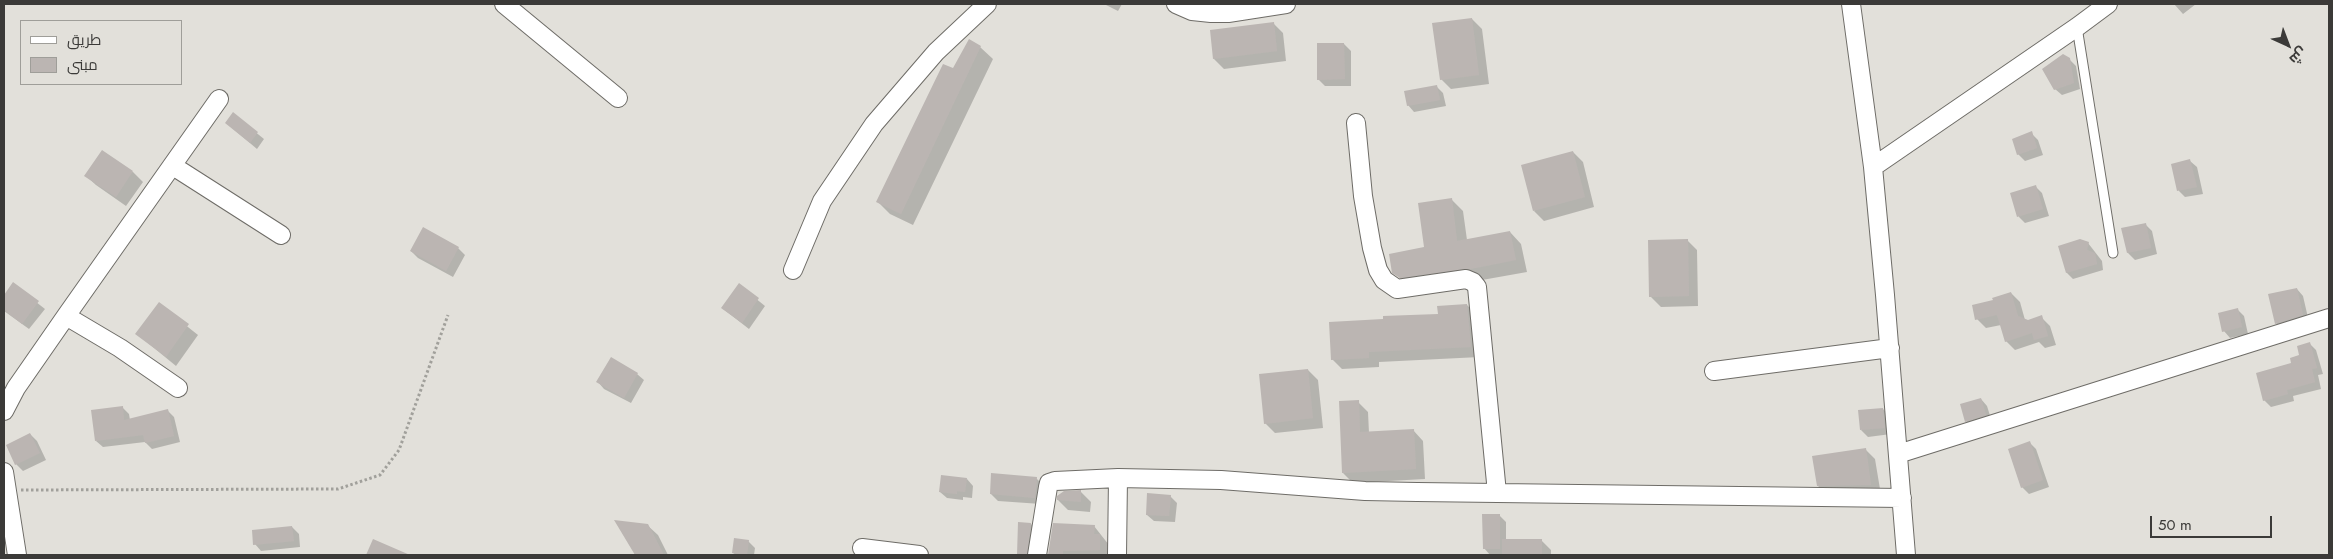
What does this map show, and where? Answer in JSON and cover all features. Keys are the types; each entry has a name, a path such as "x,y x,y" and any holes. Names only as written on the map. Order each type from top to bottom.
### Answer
{"street":[{"path":"504,4 618,98"},
{"path":"793,270 822,201 874,124 936,52 987,4"},
{"path":"1176,4 1192,11 1211,13 1237,12 1286,4"},
{"path":"1851,4 1872,167 1890,348 1906,555"},
{"path":"1872,167 2108,4"},
{"path":"4,411 16,388 219,99"},
{"path":"1356,123 1363,196 1372,248 1378,270 1384,280 1397,289 1466,279 1477,287 1497,493"},
{"path":"173,166 281,235"},
{"path":"66,316 120,348 178,388"},
{"path":"1898,454 2329,318"},
{"path":"1714,372 1890,348"},
{"path":"4,472 17,555"},
{"path":"1117,555 1118,478"},
{"path":"1037,555 1050,483 1118,478 1221,480 1365,491 1902,498"},
{"path":"862,548 919,555"}],"lane":[{"path":"2077,27 2113,253"}],"path":[{"path":"6,490 338,489 380,475 399,450 448,315"}],"building":[{"path":"1472,18 1479,75 1440,80 1432,23"},
{"path":"1274,22 1277,51 1213,59 1210,30"},
{"path":"969,39 981,46 901,214 876,202 943,64 953,68"},
{"path":"1317,43 1344,43 1345,79 1317,80"},
{"path":"2063,54 2070,58 2074,83 2054,90 2042,69"},
{"path":"1437,85 1440,100 1407,106 1404,91"},
{"path":"233,112 258,132 250,143 225,123"},
{"path":"2032,131 2037,148 2017,155 2012,139"},
{"path":"102,150 133,171 116,197 84,176"},
{"path":"1573,151 1585,197 1533,211 1521,165"},
{"path":"2190,159 2197,187 2177,191 2171,164"},
{"path":"2036,185 2043,209 2017,217 2010,193"},
{"path":"1452,198 1457,241 1510,231 1516,260 1470,269 1400,278 1392,273 1389,254 1424,247 1418,203"},
{"path":"2146,223 2151,248 2127,253 2121,228"},
{"path":"423,227 459,247 446,271 410,251"},
{"path":"1688,239 1689,296 1649,297 1648,240"},
{"path":"2080,239 2089,242 2087,250 2095,253 2097,264 2066,273 2058,246"},
{"path":"13,282 39,301 22,324 4,310 4,295"},
{"path":"739,283 759,298 742,323 721,308"},
{"path":"2297,288 2303,315 2275,324 2268,294"},
{"path":"2011,292 2018,316 2028,320 2042,315 2048,336 2034,340 2032,333 2005,342 1997,315 1975,320 1972,305 1993,300 1992,298"},
{"path":"159,302 189,324 166,357 135,334"},
{"path":"1467,304 1471,347 1369,352 1369,358 1331,360 1329,322 1383,319 1383,316 1438,314 1437,306"},
{"path":"2238,308 2242,327 2222,332 2218,313"},
{"path":"2310,342 2317,368 2312,369 2315,382 2287,390 2288,394 2263,401 2256,373 2291,363 2290,358 2299,355 2297,346"},
{"path":"611,357 638,373 624,398 596,382"},
{"path":"1308,369 1313,418 1264,424 1259,374"},
{"path":"1981,398 1986,415 1965,422 1960,404"},
{"path":"1359,400 1360,432 1414,429 1416,469 1342,473 1339,401"},
{"path":"123,406 124,420 168,409 174,436 145,443 143,435 95,441 91,410"},
{"path":"1883,408 1885,428 1860,430 1858,410"},
{"path":"30,433 40,453 15,465 6,445"},
{"path":"2030,441 2043,480 2021,488 2008,449"},
{"path":"1866,448 1871,485 1817,486 1812,456"},
{"path":"991,473 1037,477 1035,498 990,494"},
{"path":"941,475 967,478 965,492 957,491 957,494 939,492"},
{"path":"1081,490 1081,502 1057,500 1057,496 1064,491"},
{"path":"1147,493 1171,495 1169,516 1146,515"},
{"path":"1482,514 1500,514 1500,549 1483,549"},
{"path":"614,520 648,524 664,555 635,555"},
{"path":"1018,522 1031,523 1027,555 1017,555"},
{"path":"1053,523 1095,525 1094,534 1100,534 1100,550 1063,551 1063,555 1048,555"},
{"path":"292,526 294,541 253,545 252,530"},
{"path":"734,538 749,540 747,555 732,553"},
{"path":"373,539 410,555 366,555"},
{"path":"1502,539 1542,539 1542,555 1502,555"}]}
